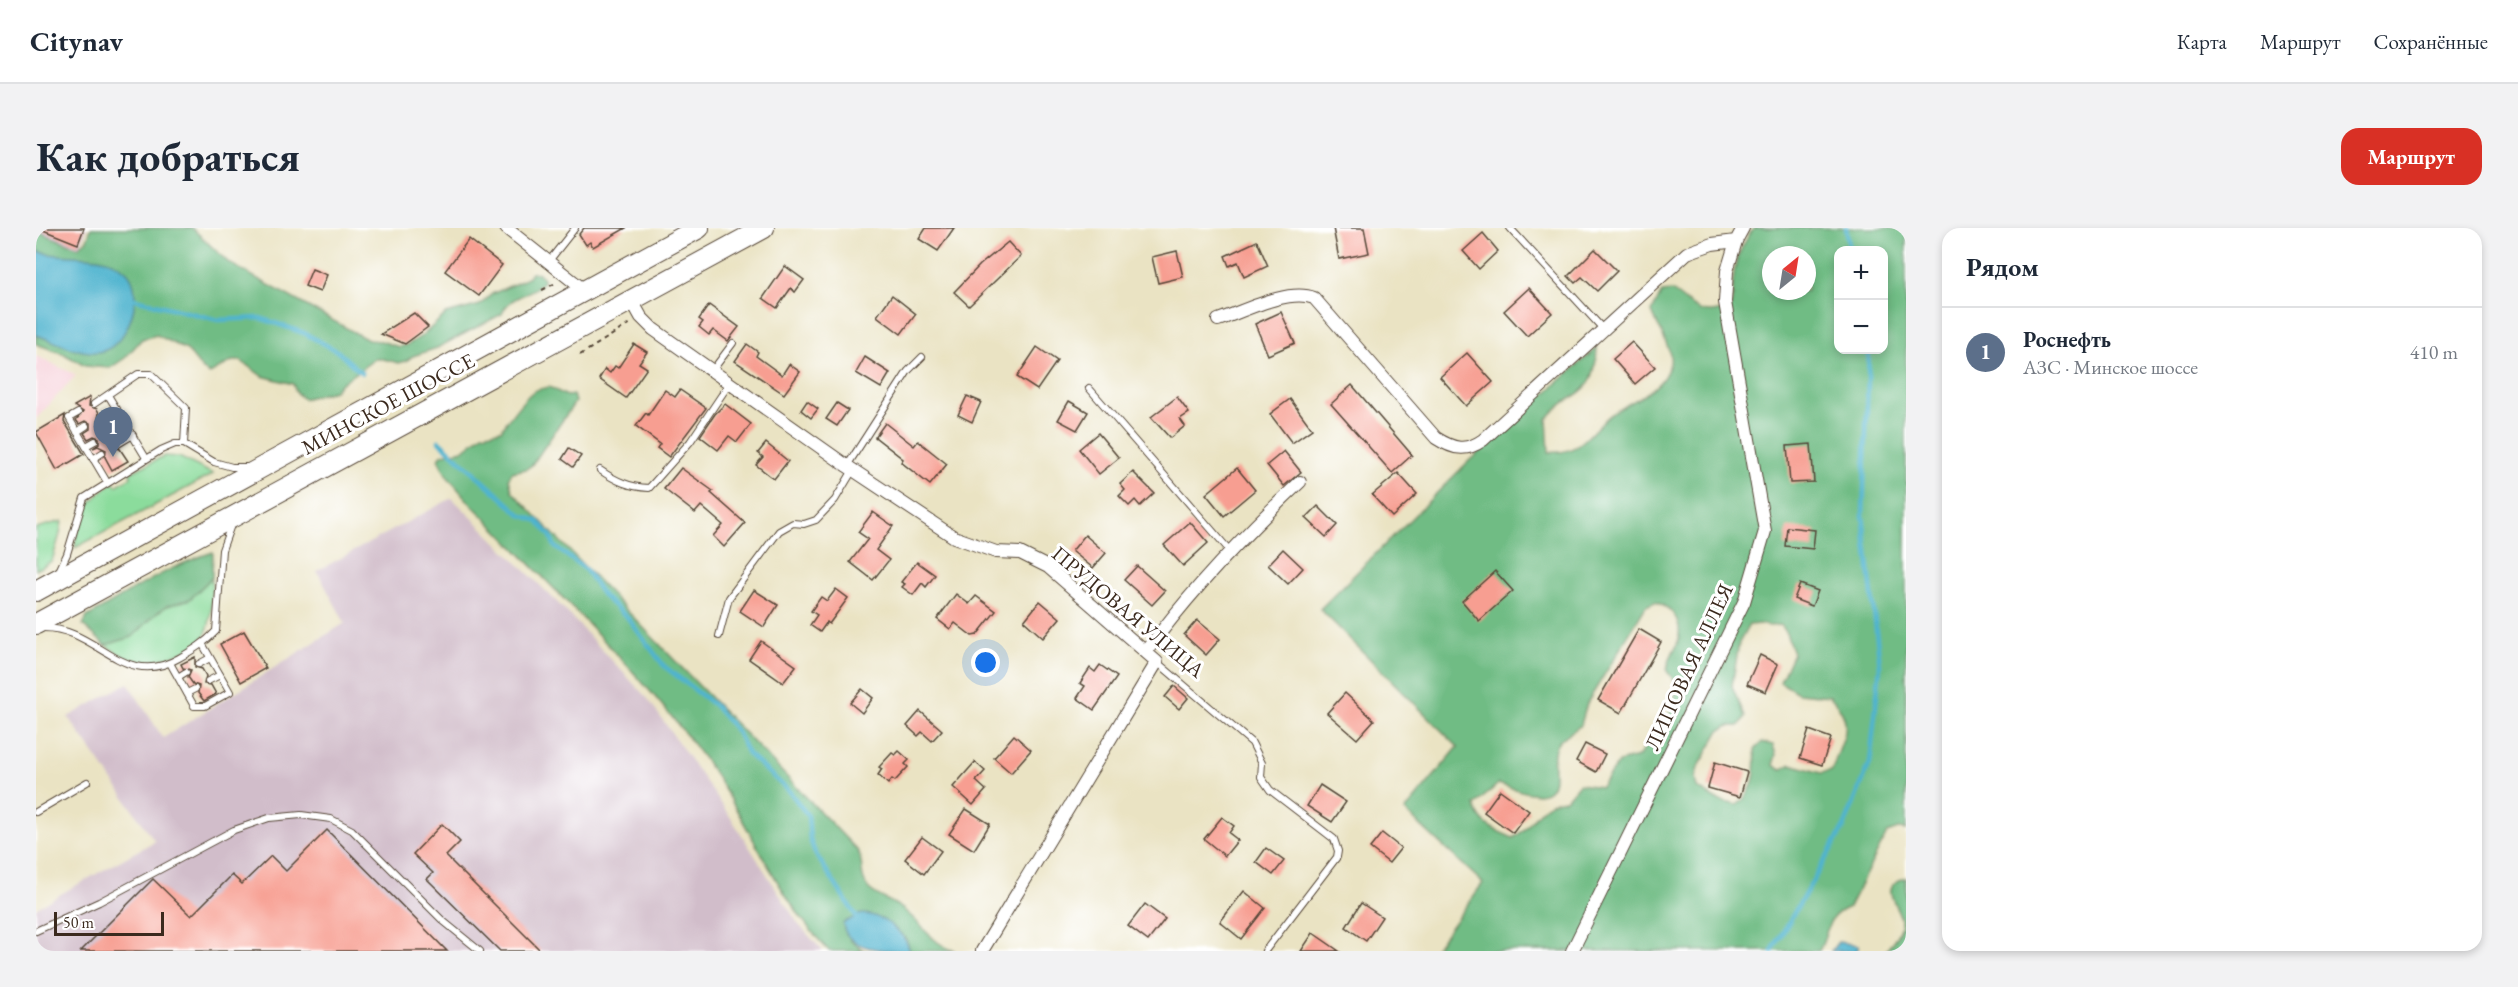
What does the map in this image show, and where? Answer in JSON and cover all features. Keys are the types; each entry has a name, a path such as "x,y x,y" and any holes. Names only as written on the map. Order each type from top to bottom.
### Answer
{"highway":[{"name":"МИНСКОЕ ШОССЕ","path":"43,587 699,228"},
{"name":"МИНСКОЕ ШОССЕ","path":"36,624 764,228"}],"street":[{"path":"506,228 584,290"},
{"name":"ЛИПОВАЯ АЛЛЕЯ","path":"1572,951 1744,602 1765,531 1725,302 1727,271 1736,241 1743,228"},
{"path":"1218,320 1284,297 1306,295 1314,298 1436,438 1448,446 1461,449 1473,447 1483,440 1688,253 1712,244 1736,241"},
{"name":"ПРУДОВАЯ УЛИЦА","path":"631,299 641,317 653,329 850,468 954,537 996,552 1020,553 1035,558 1157,662"},
{"path":"1146,652 1179,607 1300,482"},
{"path":"982,951 1157,662"}],"lane":[{"path":"548,262 575,228"},
{"path":"1510,228 1604,330"},
{"path":"712,372 733,343"},
{"path":"719,636 729,598 779,531 793,523 804,524 816,520 835,500 850,468 908,371 922,357"},
{"path":"94,404 138,374 151,374 186,408 184,444"},
{"path":"600,470 617,481 634,487 649,488 690,442 729,384"},
{"path":"1089,388 1231,551"},
{"path":"108,395 146,458"},
{"path":"102,417 117,409"},
{"path":"78,413 69,418 107,482"},
{"path":"110,431 125,423"},
{"path":"77,432 86,426"},
{"path":"118,444 132,435"},
{"path":"86,446 95,441"},
{"path":"43,587 67,554 84,498 146,458 175,444 184,444 214,462 232,467 254,466 275,460"},
{"path":"93,459 102,453"},
{"path":"36,629 60,628 134,667 150,669 170,663 203,645 216,631 222,550 235,518 248,507"},
{"path":"170,663 194,706 205,706 230,692 203,645"},
{"path":"199,664 210,658"},
{"name":"ПРУДОВАЯ УЛИЦА","path":"1157,662 1252,743 1262,763 1261,777 1270,790 1337,844 1336,856 1265,951"},
{"path":"178,677 186,672"},
{"path":"208,681 220,675"},
{"path":"187,693 195,689"},
{"path":"36,812 87,782"},
{"path":"36,931 99,902 234,830 269,818 301,815 331,819 352,830 442,920 480,951"}],"path":[{"path":"542,290 552,284 560,284"},
{"path":"580,355 641,317"}],"shaded area":[{"path":"36,228 87,228 78,252 36,240"},
{"path":"36,356 76,375 36,419"},
{"path":"452,498 562,607 648,699 731,818 799,925 823,951 36,951 36,908 155,841 68,717 128,683 163,738 345,623 317,571"}],"green space":[{"path":"91,228 192,228 229,263 368,340 381,341 399,347 422,336 446,314 480,305 492,294 526,279 531,273 539,273 544,280 534,289 510,302 502,314 437,348 399,363 375,359 340,384 334,391 303,399 296,392 293,384 262,376 241,361 232,361 210,374 203,370 187,350 157,335 142,339 125,358 110,368 85,366 64,354 36,344 36,335 75,350 47,255 36,251 36,231 78,247 87,240"},
{"path":"1754,228 1906,228 1906,830 1898,829 1887,833 1849,907 1831,920 1819,951 1433,951 1483,883 1405,811 1458,747 1320,609 1470,460 1597,348 1592,377 1587,386 1556,409 1547,419 1549,452 1570,450 1578,445 1605,419 1647,393 1661,381 1670,363 1670,358 1667,345 1652,312 1662,292 1672,291 1704,312 1720,311 1730,307 1733,298 1734,275 1742,247","holes":["1655,602 1672,613 1679,630 1677,644 1667,671 1678,686 1666,725 1657,731 1638,757 1619,762 1601,787 1579,784 1566,799 1548,804 1521,833 1513,838 1489,826 1480,817 1475,805 1498,784 1533,794 1548,791 1553,785 1556,746 1581,725 1587,703 1646,606","1749,625 1780,625 1786,633 1793,653 1780,682 1798,693 1830,696 1843,716 1845,732 1832,771 1821,773 1791,764 1781,770 1773,765 1776,755 1773,745 1762,742 1755,750 1754,780 1748,794 1737,805 1717,800 1697,788 1695,778 1698,768 1720,730 1729,726 1739,726 1745,717 1732,686 1739,643"]},
{"path":"549,387 567,396 573,395 575,402 532,465 512,472 509,478 512,491 857,850 861,859 864,880 869,889 901,908 934,939 955,951 910,951 906,939 892,926 850,940 864,951 829,951 796,910 716,776 672,717 607,644 469,502 447,476 438,459 443,454 463,450 483,434 501,430 530,394"},
{"path":"164,456 179,457 213,474 75,548 81,518 91,502 114,482 116,486 131,477 130,473"},
{"path":"62,521 52,561 36,570 36,528"},
{"path":"213,552 212,577 190,599 167,606 158,612 132,637 105,645 83,625 87,617 148,581"},
{"path":"212,577 211,613 208,627 202,639 195,645 166,658 139,661 121,655 105,645 132,637 167,606 190,599"},
{"path":"1906,878 1906,951 1886,951 1901,925 1900,916 1892,897 1892,886 1897,881"}],"water":[{"path":"36,251 105,260 125,270 132,279 135,291 131,317 126,330 109,349 98,352 82,351 36,335"},
{"path":"861,914 876,917 891,925 903,937 910,951 868,948 851,939 845,932 843,923"},
{"path":"1838,942 1859,945 1857,951 1831,951"}],"building":[{"path":"38,228 84,228 78,244"},
{"path":"584,228 626,228 593,247 590,242 586,245 579,234"},
{"path":"926,228 954,228 938,251 919,239"},
{"path":"1333,228 1364,228 1369,253 1339,259"},
{"path":"1483,233 1498,251 1479,269 1463,251"},
{"path":"469,239 502,265 479,296 445,271"},
{"path":"1257,241 1268,266 1244,277 1238,262 1229,266 1225,256"},
{"path":"1008,242 1021,256 969,306 954,292 980,265"},
{"path":"1595,249 1617,271 1597,291 1582,277 1575,283 1568,276"},
{"path":"1177,251 1183,277 1158,283 1152,257"},
{"path":"785,266 804,280 795,292 791,288 777,308 763,298"},
{"path":"312,269 327,275 320,292 305,286"},
{"path":"1529,288 1552,313 1527,336 1504,311"},
{"path":"892,295 916,314 901,334 877,316"},
{"path":"709,305 739,327 728,341 713,330 709,335 699,327 703,322 699,319"},
{"path":"1281,312 1295,343 1268,355 1255,324"},
{"path":"414,313 428,327 405,344 381,334"},
{"path":"1632,342 1655,367 1635,384 1613,359"},
{"path":"634,344 647,352 639,363 647,368 626,398 599,379 605,369 610,373 615,366 618,368"},
{"path":"747,344 758,352 756,356 782,375 789,364 800,372 784,394 735,361"},
{"path":"1037,347 1057,361 1037,390 1017,377"},
{"path":"1467,353 1493,382 1466,406 1440,377"},
{"path":"865,357 890,373 881,388 856,373"},
{"path":"1352,385 1412,455 1392,473 1331,404"},
{"path":"665,390 675,397 680,390 706,408 669,457 657,448 660,444 636,426 646,413 648,415"},
{"path":"967,396 981,402 972,422 958,415"},
{"path":"90,397 89,406 97,409 98,420 104,422 107,427 106,434 113,436 114,447 120,449 128,461 112,470 105,457 106,450 98,446 93,448 99,444 99,438 94,436 88,439 84,433 90,429 90,423 85,421 79,424 76,420 83,412 74,406"},
{"path":"1177,397 1189,413 1180,419 1185,426 1170,438 1151,417"},
{"path":"1290,399 1312,429 1292,443 1270,414"},
{"path":"807,401 818,409 811,418 801,410"},
{"path":"1069,401 1088,412 1077,430 1058,420"},
{"path":"837,403 848,410 837,426 826,419"},
{"path":"725,404 751,424 737,442 729,436 718,450 700,436"},
{"path":"65,415 64,421 84,454 57,470 36,432"},
{"path":"885,423 914,446 918,441 947,464 930,485 901,462 903,459 875,437"},
{"path":"1098,433 1119,458 1099,474 1079,449"},
{"path":"766,443 788,461 774,479 756,465 763,457 758,453"},
{"path":"1811,444 1814,482 1790,483 1787,446"},
{"path":"569,448 581,456 573,467 562,459"},
{"path":"1284,451 1301,472 1284,486 1267,465"},
{"path":"681,468 713,491 711,493 745,523 724,547 713,536 723,525 701,506 695,513 664,489"},
{"path":"1237,468 1255,490 1224,516 1206,494"},
{"path":"1133,472 1154,493 1140,506 1135,500 1129,506 1119,496 1125,490 1120,484"},
{"path":"1398,473 1417,494 1392,517 1372,495"},
{"path":"1318,506 1337,525 1326,537 1306,518"},
{"path":"873,512 893,526 876,550 889,560 873,580 850,562 868,539 858,532"},
{"path":"1190,522 1208,543 1183,566 1164,545"},
{"path":"1787,527 1815,530 1813,549 1785,546"},
{"path":"1085,535 1106,553 1093,568 1072,551"},
{"path":"1283,549 1303,568 1288,584 1268,565"},
{"path":"917,562 935,575 926,587 922,583 913,595 902,587 905,584 901,582"},
{"path":"1137,566 1165,591 1152,605 1124,580"},
{"path":"1495,571 1513,591 1479,621 1462,601"},
{"path":"1800,584 1818,591 1812,606 1794,599"},
{"path":"836,589 848,598 829,624 827,622 820,632 810,625 817,615 811,611 821,597 827,601"},
{"path":"754,590 778,605 764,627 740,611"},
{"path":"956,594 969,604 976,596 996,611 977,635 972,636 955,623 950,629 937,619"},
{"path":"1040,601 1060,618 1043,638 1024,621"},
{"path":"1197,620 1220,639 1206,655 1184,635"},
{"path":"1639,629 1661,642 1621,713 1598,700"},
{"path":"244,631 266,668 241,682 220,644"},
{"path":"761,641 796,666 783,683 749,659"},
{"path":"1760,655 1778,664 1766,692 1747,684"},
{"path":"195,657 195,667 202,669 206,676 204,684 211,685 216,694 204,701 198,693 199,686 193,684 188,677 191,670 183,668 181,664"},
{"path":"1100,665 1117,677 1094,710 1077,698 1085,686 1080,683 1090,668 1095,672"},
{"path":"1174,686 1188,698 1179,709 1165,697"},
{"path":"862,689 873,698 862,713 850,703"},
{"path":"1345,693 1374,720 1357,739 1327,713"},
{"path":"920,711 942,730 932,741 922,732 918,736 907,726"},
{"path":"1809,730 1831,738 1822,765 1800,758"},
{"path":"1014,735 1031,750 1011,773 994,758"},
{"path":"1585,744 1605,754 1596,772 1576,761"},
{"path":"899,751 909,760 905,764 908,767 895,781 892,779 888,784 878,775 882,769 879,767 892,753 895,755"},
{"path":"975,762 985,771 976,781 986,790 973,805 953,787"},
{"path":"1715,762 1747,772 1740,797 1708,788"},
{"path":"1320,785 1346,802 1332,822 1307,806"},
{"path":"1500,790 1529,811 1513,833 1484,812"},
{"path":"966,809 990,824 974,850 949,834"},
{"path":"1222,817 1234,826 1229,833 1238,840 1225,856 1204,839"},
{"path":"442,824 460,842 446,856 541,951 500,951 427,879 433,873 413,854"},
{"path":"327,830 447,951 81,951 153,879 191,916 232,875 242,884 271,856 286,871"},
{"path":"1382,833 1401,848 1389,863 1370,848"},
{"path":"922,837 941,851 924,874 905,859"},
{"path":"1266,848 1284,861 1273,875 1256,862"},
{"path":"1244,891 1265,908 1241,939 1220,922"},
{"path":"1361,903 1382,917 1366,941 1346,927"},
{"path":"1145,904 1165,919 1148,941 1128,926"},
{"path":"1313,933 1339,951 1301,951"}],"waterway":[{"path":"1846,228 1849,246"},
{"path":"135,299 218,320 260,318 304,333 337,351 362,373"},
{"path":"1772,951 1844,827 1870,763 1880,666 1863,515 1869,354"},
{"path":"439,441 521,515 538,521 550,535 555,547 585,569 604,597 627,617 664,666 714,705 737,732 748,754 790,792 808,816 810,839 815,853 858,919"}],"place":[{"name":"Роснефть","path":"113,457"}]}
